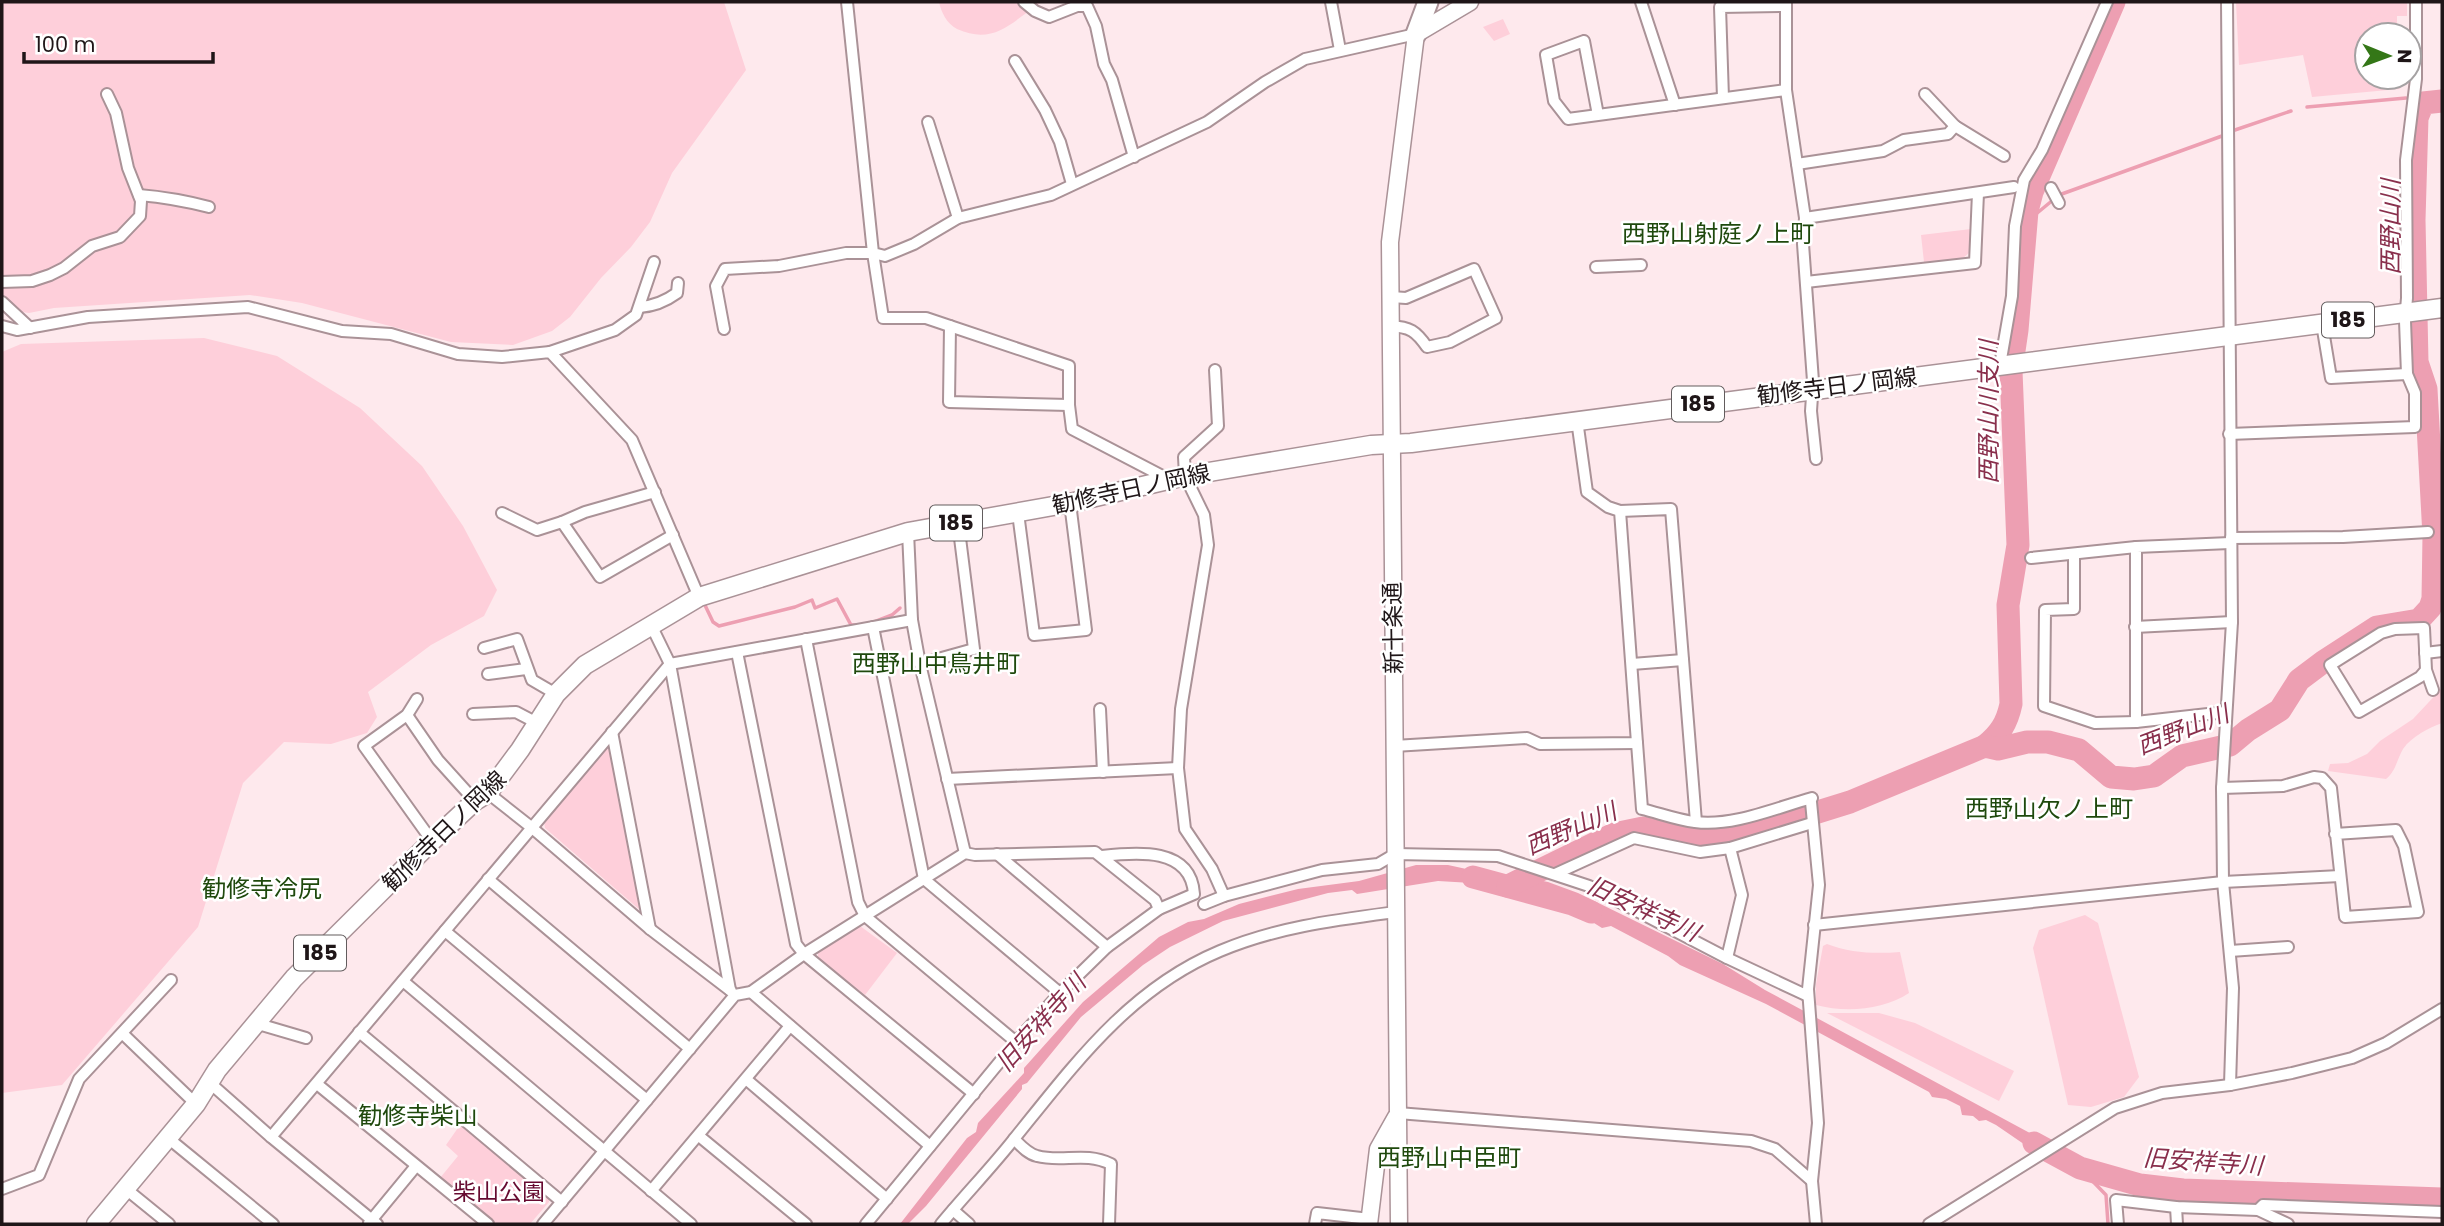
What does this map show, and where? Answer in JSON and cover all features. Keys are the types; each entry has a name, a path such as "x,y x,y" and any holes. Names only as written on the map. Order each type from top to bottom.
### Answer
{"highway":[{"path":"1416,34 1420,2"},
{"path":"1416,34 1428,2"}],"main road":[{"path":"1416,34 1470,2"},
{"name":"新十条通","path":"1399,1224 1390,242 1416,34"},
{"name":"勧修寺日ノ岡線","path":"96,1224 196,1104 217,1070 294,978 432,841 481,797 515,758 556,694 585,665 699,597 908,532 1070,503 1176,477 1359,447 2442,308"},
{"path":"1369,1221 1378,1149 1398,1113"}],"street":[{"path":"847,2 873,253 883,318 926,318 1069,366 1072,429 1176,477 1203,515 1208,545 1181,709 1178,768 1185,829 1212,869 1224,896"},
{"path":"1024,2 1049,18 1077,6 1087,6 1096,26 1104,64 1112,80 1134,157"},
{"path":"1331,2 1340,50"},
{"path":"1641,2 1675,105"},
{"path":"2008,363 2015,226 2024,180 2042,150 2107,2"},
{"path":"2227,2 2232,622 2222,788 2223,882 2233,988 2230,1085"},
{"path":"2229,434 2415,428 2415,393 2407,374 2405,321 2412,311 2406,160 2416,79 2416,2"},
{"path":"1723,98 1720,8 1786,4 1786,90 1805,218 1803,244 1816,459"},
{"path":"724,329 716,286 725,269 779,266 846,253 885,256 914,244 958,218 1051,195 1134,157 1207,122 1265,82 1305,59 1416,34"},
{"path":"1598,115 1584,41 1546,55 1554,101 1568,119 1786,90"},
{"path":"1015,61 1045,110 1060,142 1072,184"},
{"path":"2,282 32,281 50,275 92,246 120,237 139,216 141,201 125,158 116,113 107,94"},
{"path":"1924,94 1955,126 2004,156"},
{"path":"928,122 958,218"},
{"path":"1797,164 1883,151 1904,140 1948,134 1955,126"},
{"path":"1805,218 2014,187"},
{"path":"2051,188 2059,203"},
{"path":"1806,282 1975,263 1978,192"},
{"path":"139,195 173,198 209,207"},
{"path":"2,326 17,330 88,317 248,307 342,331 391,334 458,354 502,357 550,352 615,330 636,316 654,262"},
{"path":"1596,267 1641,265"},
{"path":"1390,326 1407,327 1418,333 1427,347 1450,342 1496,318 1474,268 1406,298 1391,297"},
{"path":"640,307 660,303 673,296 677,293 678,283"},
{"path":"2,302 30,328"},
{"path":"2322,324 2331,378 2407,374"},
{"path":"950,326 949,402 1069,405"},
{"path":"550,352 632,440 699,597"},
{"path":"1176,477 1185,457 1218,426 1215,370"},
{"path":"1577,420 1587,492 1608,507 1620,511 1671,509 1696,822"},
{"path":"502,513 537,530 585,512 655,492"},
{"path":"1018,513 1034,635 1086,630 1070,503"},
{"path":"1620,511 1642,809 1696,822 1728,821 1811,800 1819,885 1808,996 1818,1123 1812,1181 1816,1224"},
{"path":"562,522 600,578 673,535"},
{"path":"920,664 974,649 958,522"},
{"path":"908,532 912,620 965,853"},
{"path":"2031,558 2231,540 2428,532"},
{"path":"2136,547 2136,722"},
{"path":"2074,554 2074,609 2045,610 2044,706 2095,723 2136,722 2227,712"},
{"path":"271,1137 670,664 912,620"},
{"path":"2135,627 2232,622"},
{"path":"543,1224 690,1049 732,993 670,664 651,625"},
{"path":"873,627 924,879 1060,993"},
{"path":"2426,670 2420,677 2359,712 2330,665 2381,633 2395,629 2424,628 2426,670 2433,690"},
{"path":"484,648 517,639 532,680 556,694"},
{"path":"806,639 858,902 865,916 1016,1042"},
{"path":"2425,653 2442,651"},
{"path":"737,652 796,944 804,954 974,1094"},
{"path":"1632,664 1683,660"},
{"path":"488,674 526,669"},
{"path":"417,699 407,715 364,746 432,841"},
{"path":"1100,709 1103,772"},
{"path":"473,714 516,712 537,723"},
{"path":"407,715 438,760 481,797 531,827 650,929 732,993 751,992 804,954 965,853 1095,852 1155,900 1159,909"},
{"path":"612,732 650,929"},
{"path":"1394,746 1527,738 1540,744 1637,743"},
{"path":"947,779 1178,768"},
{"path":"2222,788 2283,786 2314,777 2322,778 2332,788 2335,834 2345,917 2418,912 2404,846 2396,830 2335,834"},
{"path":"1555,874 1634,838 1700,852 1730,848 1812,821"},
{"path":"1727,958 1742,895 1730,848"},
{"path":"997,854 1107,947"},
{"path":"866,1224 1016,1042 1060,993 1107,947 1159,909 1194,894 1193,883 1182,866 1162,855 1102,856"},
{"path":"1204,904 1224,896 1322,870 1378,864 1395,858 1498,856 1589,886 1727,958 1808,996"},
{"path":"1814,925 2223,882 2340,876"},
{"path":"488,880 690,1049"},
{"path":"942,1224 1073,1066 1150,990 1217,952 1251,939 1290,927 1396,904"},
{"path":"445,930 647,1100"},
{"path":"2230,951 2288,947"},
{"path":"2,1189 39,1175 79,1079 171,980"},
{"path":"402,981 691,1224"},
{"path":"751,992 930,1146"},
{"path":"1929,1224 2115,1108 2162,1093 2230,1085 2352,1058 2386,1043 2442,1009"},
{"path":"255,1023 306,1038"},
{"path":"652,1191 790,1026"},
{"path":"359,1032 562,1202"},
{"path":"123,1034 196,1104"},
{"path":"747,1080 887,1199"},
{"path":"210,1083 373,1223 416,1166"},
{"path":"317,1084 488,1224"},
{"path":"1398,1113 1751,1141 1775,1149 1812,1181"},
{"path":"699,1136 806,1224"},
{"path":"168,1138 273,1224"},
{"path":"1014,1139 1036,1156 1096,1157 1111,1164 1109,1224"},
{"path":"126,1189 169,1224"},
{"path":"2118,1224 2116,1200 2176,1207 2258,1210 2288,1224"},
{"path":"2258,1210 2263,1205 2442,1212"},
{"path":"2176,1207 2177,1224"},
{"path":"953,1210 969,1224"},
{"path":"2235,1210 2236,1224"},
{"path":"1315,1224 1317,1213 1369,1221"}],"green space":[{"path":"2,2 724,2 746,70 672,173 650,222 631,247 601,278 570,317 552,331 513,345 451,342 302,303 250,295 54,308 29,313 2,309"},
{"path":"939,2 1042,2 1002,29 982,35 970,34 953,27 941,10"},
{"path":"2236,2 2407,2 2407,16 2397,16 2397,21 2353,21 2353,91 2377,91 2312,97 2303,55 2239,65"},
{"path":"1503,19 1510,34 1494,41 1483,27"},
{"path":"1971,229 1970,252 1962,259 1924,262 1921,235"},
{"path":"204,338 277,356 360,408 422,466 463,526 497,590 484,616 431,645 368,692 377,717 367,733 331,744 284,742 243,783 198,927 62,1085 2,1093 2,352 21,344"},
{"path":"2442,688 2442,723 2421,733 2407,744 2386,779 2328,771 2330,764 2348,763 2367,754 2380,741 2413,719"},
{"path":"608,746 611,747 641,897 640,910 545,828 544,821"},
{"path":"2085,915 2098,923 2139,1077 2124,1097 2091,1107 2068,1105 2033,948 2039,930"},
{"path":"860,926 897,953 865,995 818,958 818,952"},
{"path":"1827,944 1863,952 1900,952 1909,993 1888,1003 1864,1008 1840,1009 1816,1005 1816,984 1823,946"},
{"path":"1827,1013 1879,1013 1915,1023 2014,1071 1999,1101"},
{"name":"柴山公園","path":"460,1125 549,1198 549,1202 530,1224 494,1224 440,1178 458,1156 446,1145"}],"shaded area":[{"path":"1416,865 1448,865 1494,875 1514,875 1548,882 1578,893 1723,964 1765,990 2067,1153 2053,1164 1996,1125 1986,1120 1979,1121 1973,1116 1962,1115 1960,1106 1946,1099 1932,1097 1929,1092 1766,1004 1680,965 1611,926 1602,928 1586,918 1585,910 1522,886 1438,881 1357,894 1352,890 1328,893 1223,921 1170,947 1143,965 1081,1017 1027,1083 1022,1085 1022,1089 926,1206 908,1224 900,1224 967,1138 976,1132 978,1123 1083,1002 1159,937 1188,922 1204,919 1239,904 1298,889 1359,881"}],"waterway":[{"name":"西野山川支川","path":"1985,746 2002,728 2011,704 2008,605 2018,545 2011,371 2027,211 2032,192 2114,2"},
{"path":"2307,107 2406,98"},
{"name":"西野山川","path":"1508,886 1614,834 1643,828 1688,839 1734,838 1850,802 1985,746 1998,749 2027,742 2048,742 2079,750 2111,777 2134,779 2154,776 2182,756 2230,745 2280,710 2299,680 2377,627 2419,620 2430,608 2433,599 2434,536 2426,389 2417,362 2414,220 2417,118 2423,103 2442,101"},
{"name":"西野山川","path":"2419,102 2423,103"},
{"path":"2232,131 2291,111"},
{"path":"2025,232 2036,214 2059,195 2222,136"},
{"path":"703,601 713,622 719,626 795,607 812,600 815,608 837,599 851,625 857,625"},
{"path":"874,622 892,615 900,608"},
{"name":"旧安祥寺川","path":"1473,877 1572,904 1591,912"},
{"name":"旧安祥寺川","path":"2034,1143 2080,1168 2140,1185 2183,1190 2442,1199"},
{"path":"2080,1168 2106,1195 2108,1224"}],"district":[{"name":"西野山射庭ノ上町","path":"1718,234"},
{"name":"西野山中鳥井町","path":"936,664"},
{"name":"西野山欠ノ上町","path":"2049,809"},
{"name":"勧修寺冷尻","path":"262,889"},
{"name":"勧修寺柴山","path":"418,1116"},
{"name":"西野山中臣町","path":"1449,1158"}]}
